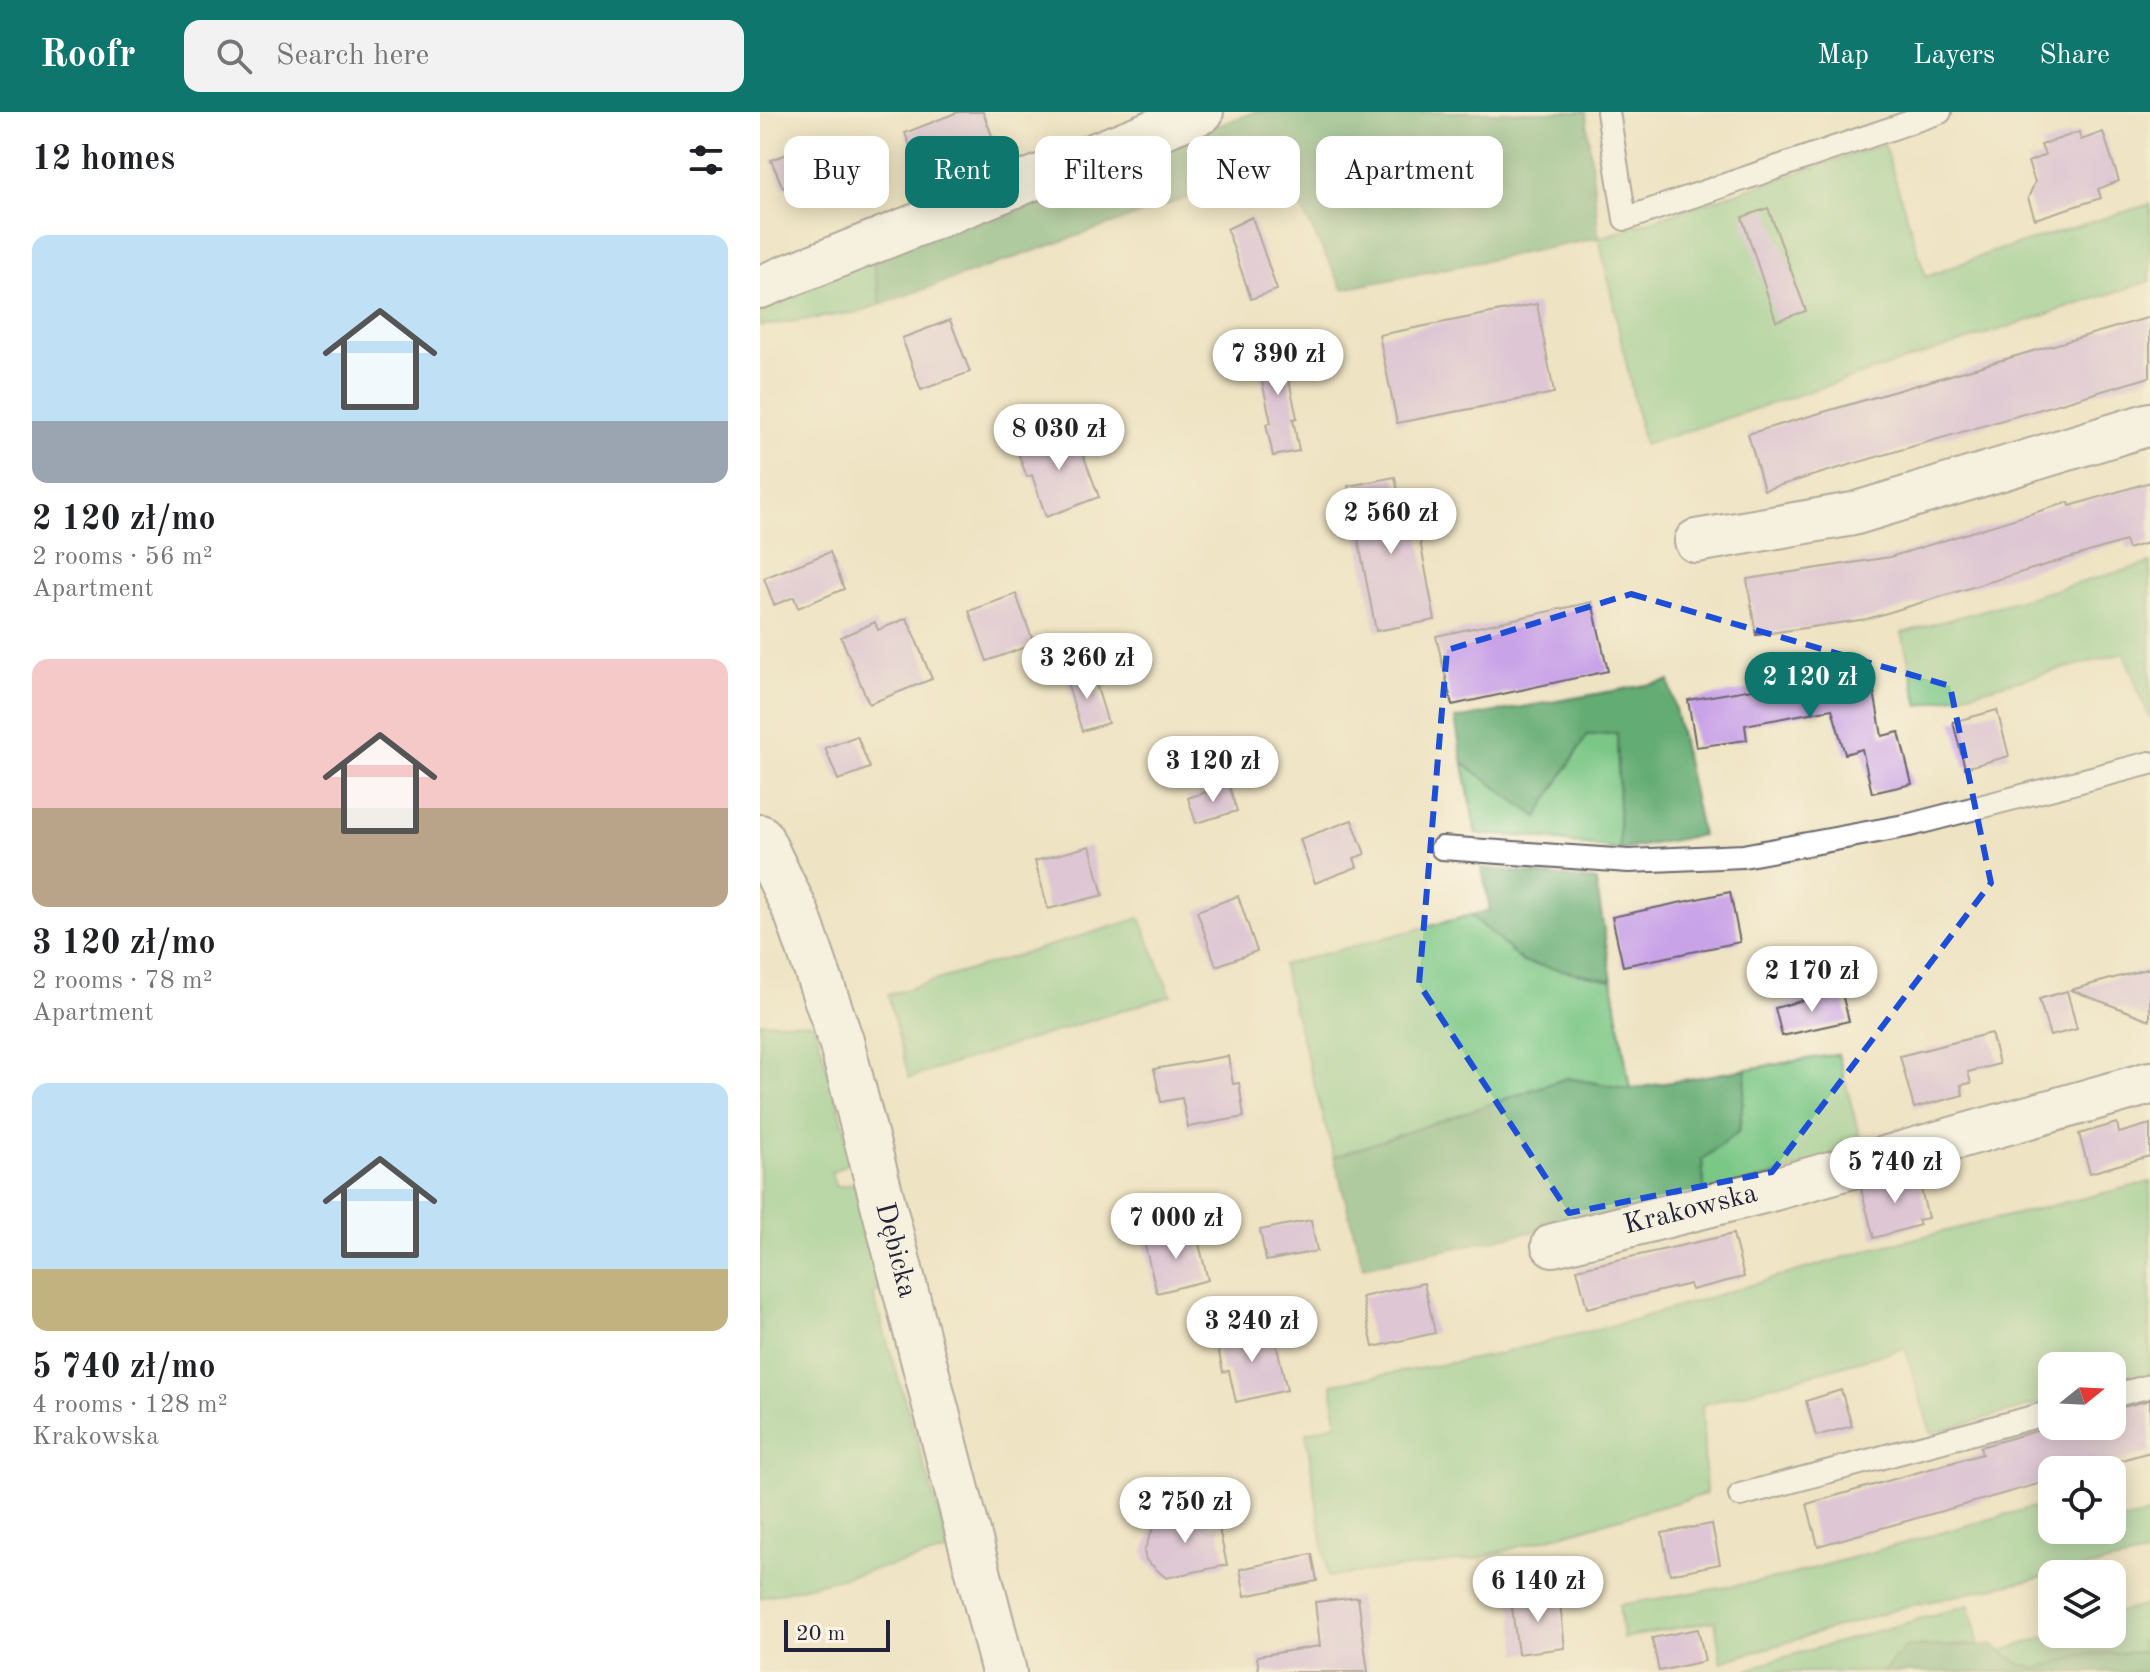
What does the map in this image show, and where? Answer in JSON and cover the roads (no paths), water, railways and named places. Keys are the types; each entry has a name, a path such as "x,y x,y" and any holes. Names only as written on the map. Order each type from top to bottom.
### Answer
{"street":[{"path":"760,287 1202,112"},
{"path":"1696,541 1853,514 2150,424"},
{"name":"Dębicka","path":"760,837 797,914 841,1041 1004,1672"},
{"name":"Krakowska","path":"1553,1245 1763,1192 2150,1083"}],"lane":[{"path":"1608,112 1625,219 1940,112"},
{"path":"1442,848 1629,861 1743,856 1910,825 2150,763"},
{"path":"2126,1392 2150,1386"},
{"path":"1740,1495 2038,1416"}]}
